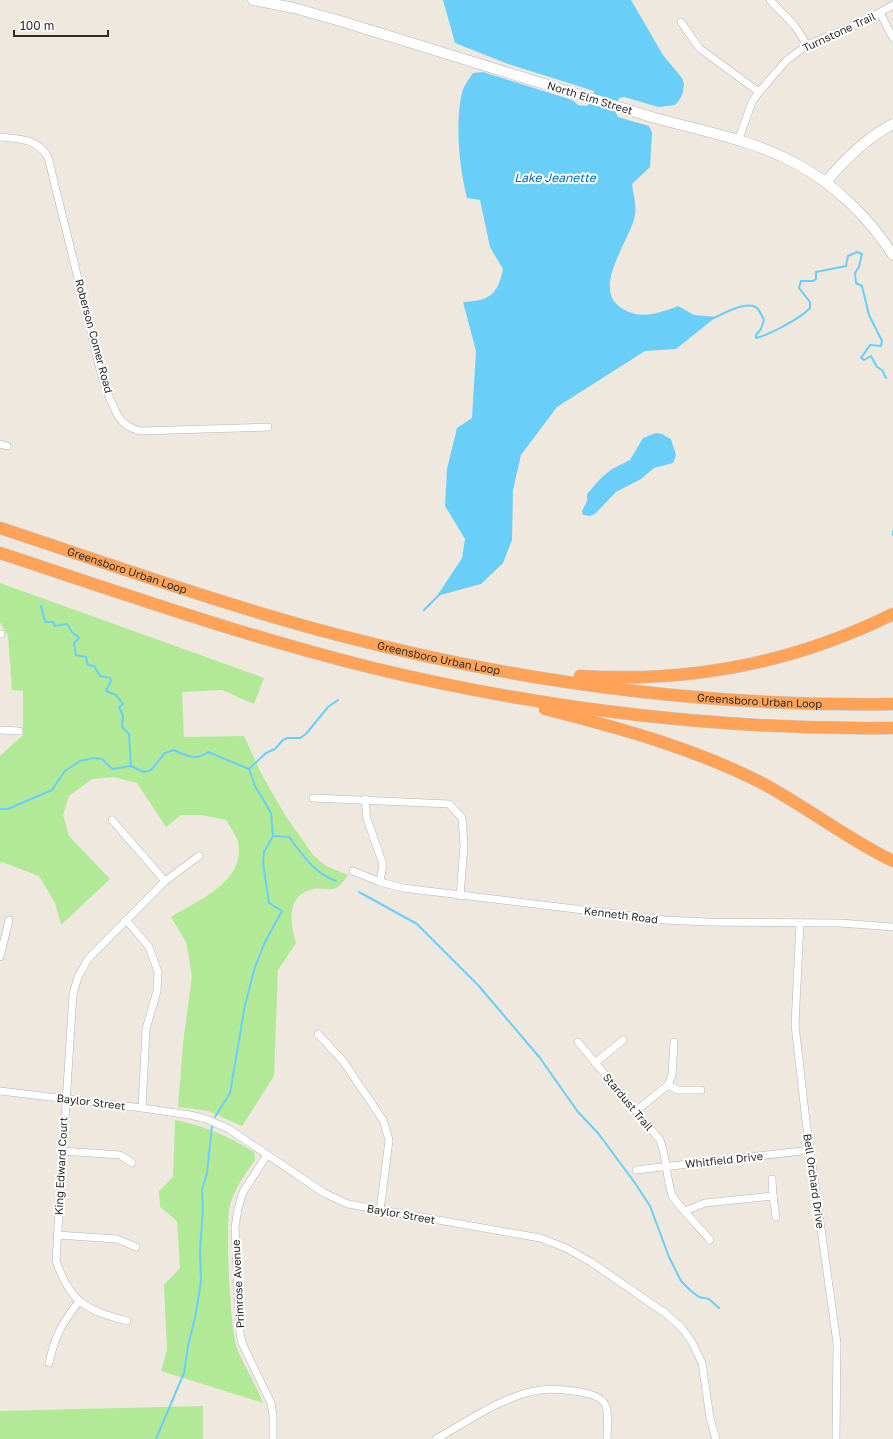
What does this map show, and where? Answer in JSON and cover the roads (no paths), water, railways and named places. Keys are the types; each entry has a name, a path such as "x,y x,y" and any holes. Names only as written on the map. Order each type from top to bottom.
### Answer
{"highway":[{"name":"Greensboro Urban Loop","path":"0,528 297,624 421,655 504,671 589,684 716,698 802,703 893,704"},
{"name":"Greensboro Urban Loop","path":"0,553 284,644 374,668 458,686 557,704 671,718 758,724 893,728"},
{"path":"504,671 613,678 653,677 711,672 750,665 795,653 857,631 893,614"},
{"path":"458,686 630,731 700,755 743,774 782,794 893,861"}],"main road":[{"name":"North Elm Street","path":"253,0 294,8 337,20 780,155 826,182 862,216 893,255"},
{"path":"826,182 838,167 859,146 893,124"}],"street":[{"path":"770,0 794,26 807,45"},
{"name":"Turnstone Trail","path":"738,141 747,112 759,92 786,61 807,45 880,13 893,5"},
{"path":"880,13 893,38"},
{"path":"681,22 700,48 759,92"},
{"name":"Roberson Comer Road","path":"0,137 29,140 40,147 48,157 96,351 109,393 117,413 122,420 130,427 141,431 268,427"},
{"path":"0,730 19,731"},
{"path":"314,798 365,799 449,804 462,818 464,846 460,896"},
{"path":"365,799 367,819 383,864 380,882"},
{"path":"112,820 165,881"},
{"name":"King Edward Court","path":"127,1321 96,1311 78,1301 71,1294 62,1278 56,1260 65,1098 73,994 78,977 88,958 165,881 199,856"},
{"name":"Kenneth Road","path":"353,871 380,882 403,888 665,920 849,923 893,927"},
{"path":"0,957 9,920"},
{"path":"126,920 149,946 158,972 157,991 146,1030 142,1108"},
{"name":"Bell Orchard Drive","path":"800,923 795,1025 837,1343 836,1439"},
{"path":"318,1034 343,1061 384,1120 388,1130 389,1140 380,1211"},
{"path":"595,1063 623,1040"},
{"name":"Stardust Trail","path":"578,1042 660,1140 664,1152 673,1197 710,1240"},
{"path":"636,1112 668,1085 672,1076 674,1042"},
{"path":"668,1085 678,1090 701,1090"},
{"name":"Baylor Street","path":"0,1091 65,1098 190,1115 229,1129 337,1200 380,1211 540,1238 566,1248 674,1320 692,1342 702,1363 710,1418 716,1439"},
{"name":"Whitfield Drive","path":"636,1170 811,1150"},
{"path":"62,1151 120,1155 132,1163"},
{"name":"Primrose Avenue","path":"267,1155 243,1192 235,1227 240,1333 242,1343 271,1403 273,1415 273,1439"},
{"path":"772,1179 776,1218"},
{"path":"685,1211 705,1203 774,1196"},
{"path":"57,1235 117,1239 136,1247"},
{"path":"49,1363 54,1340 63,1323 78,1301"},
{"path":"436,1439 506,1401 540,1390 560,1389 590,1394 601,1399 606,1406 607,1439"}],"water":[{"name":"Lake Jeanette","path":"443,0 631,0 663,55 682,78 684,84 680,99 675,105 658,107 624,97 619,98 615,111 618,117 649,126 652,133 650,167 632,184 635,215 615,264 611,278 610,290 614,301 623,309 637,314 644,315 657,313 678,306 694,315 716,317 676,349 645,351 557,407 521,455 513,490 512,540 503,563 481,584 437,596 462,558 465,539 445,506 447,469 457,428 472,418 476,351 463,302 480,300 491,295 498,285 503,269 490,247 480,200 467,198 464,186 458,131 462,92 473,73 483,72 572,100 578,105 587,106 594,98 594,91 508,64 455,43"},
{"path":"656,433 662,434 671,439 676,455 673,463 654,468 641,479 616,492 595,514 590,516 583,515 582,511 587,501 587,494 601,478 612,469 630,460 643,438"}],"waterway":[{"path":"714,318 742,306 753,306 758,309 764,320 761,329 756,335 756,338 769,333 784,326 810,308 810,302 799,288 801,281 813,281 816,279 816,272 846,266 848,256 857,252 862,254 859,267 855,273 856,283 862,286 869,315 882,341 881,346 870,345 861,358 864,360 871,356 877,367 882,370 886,378"},
{"path":"424,610 439,595"},
{"path":"41,606 45,622 53,622 55,626 67,624 72,632 79,638 74,643 76,655 86,657 88,665 94,666 100,676 110,678 111,681 106,691 116,695 123,704 119,707 123,716 122,727 129,734 131,766"},
{"path":"249,769 266,753 275,749 283,740 287,738 300,738 306,734 328,707 338,700"},
{"path":"0,809 8,809 52,790 65,771 80,761 94,758 102,759 112,769 131,766 144,772 151,770 165,753 174,750 191,757 204,755 208,752 249,769 255,786 271,813 273,836 264,852 263,863 269,903 282,911 265,942 255,967 245,1005 230,1093 215,1117"},
{"path":"273,836 289,837 304,857 315,868 328,878 336,881"},
{"path":"359,892 417,924 478,985 540,1058 578,1112 598,1133 635,1183 650,1206 669,1257 681,1281 699,1297 709,1299 719,1308"},
{"path":"156,1439 184,1373 188,1346 196,1313 201,1281 200,1250 203,1209 202,1190 207,1173 212,1126"}]}
